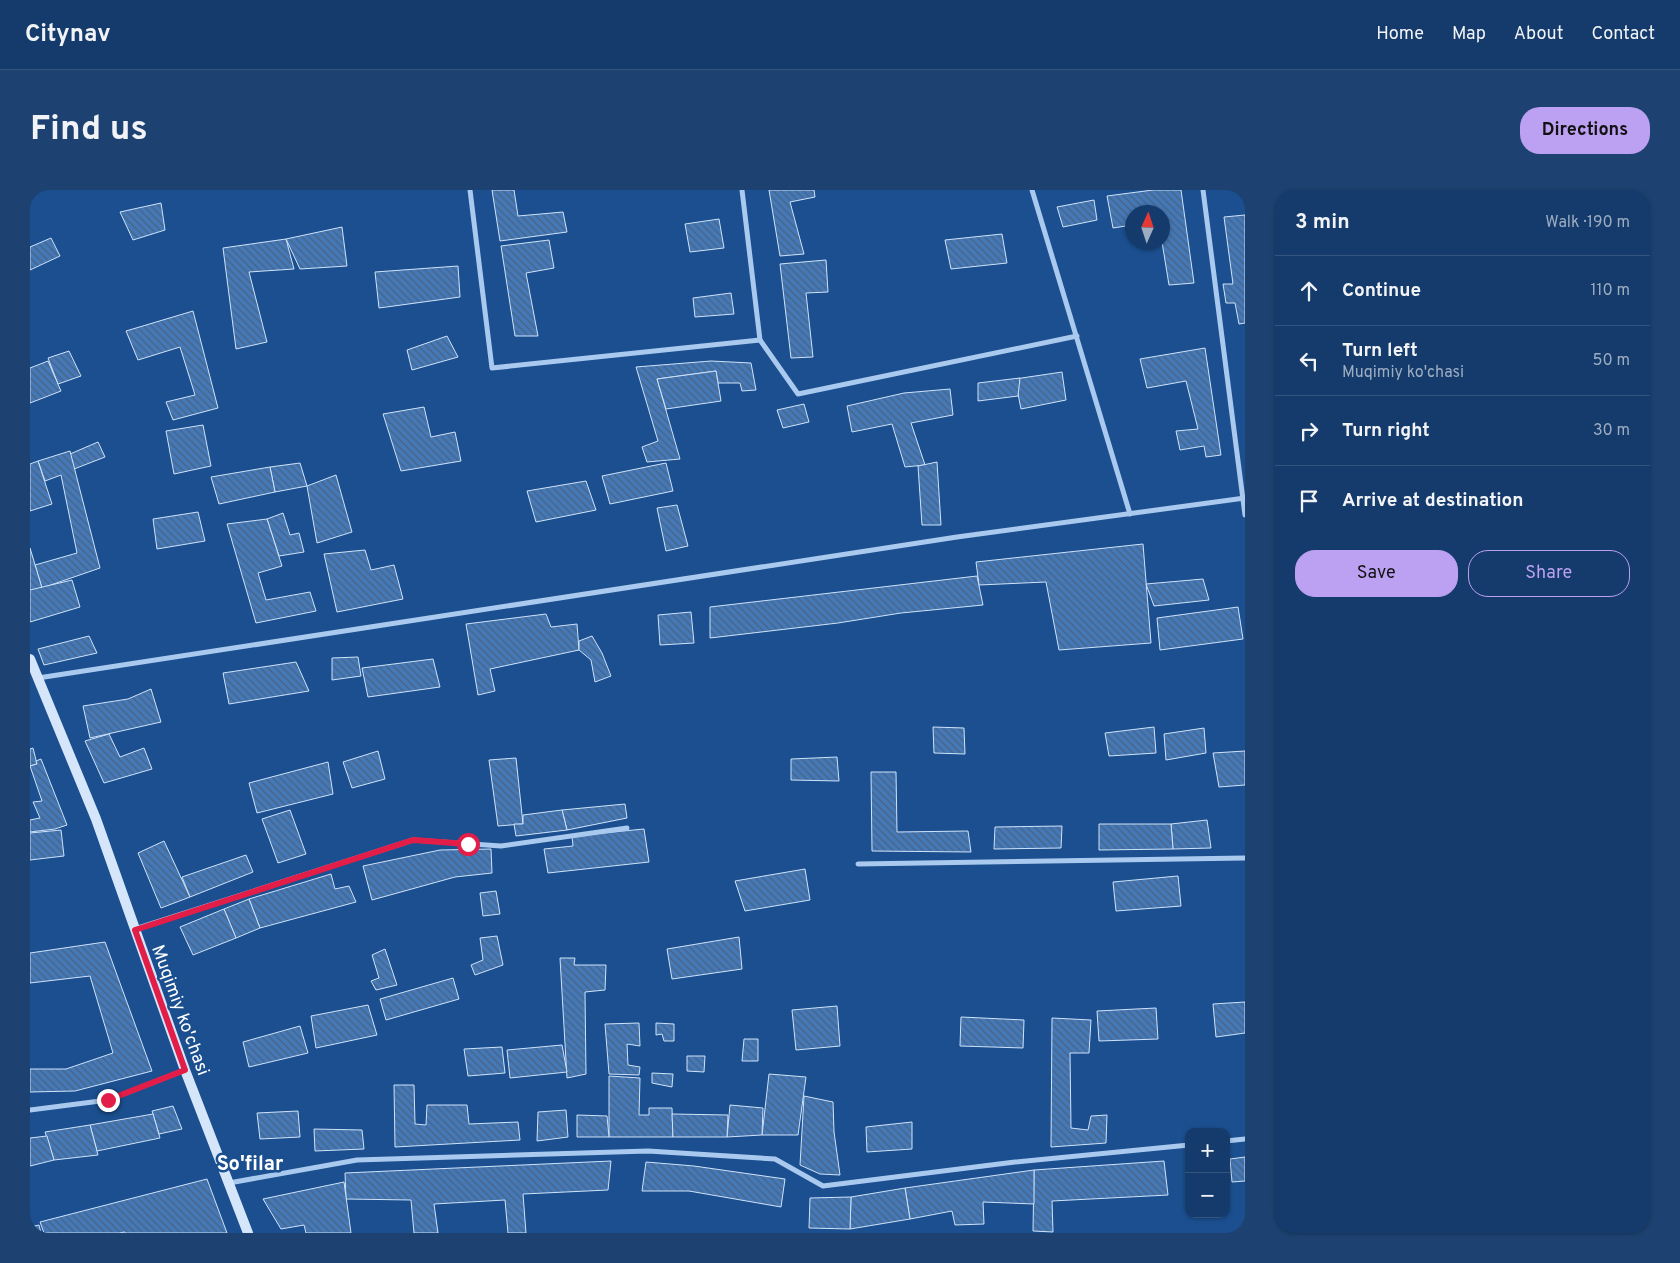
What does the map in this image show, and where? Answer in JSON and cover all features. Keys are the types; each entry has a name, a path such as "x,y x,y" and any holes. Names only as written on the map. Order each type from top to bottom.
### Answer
{"street":[{"path":"470,190 492,368 760,340"},
{"path":"742,190 760,340 798,394 1076,336"},
{"path":"1032,190 1130,514"},
{"path":"1203,190 1245,515"},
{"path":"38,678 957,537 1244,499"},
{"name":"Muqimiy ko'chasi","path":"30,659 96,820 185,1070 248,1233"},
{"path":"135,930 413,840 501,846 627,828"},
{"path":"858,864 1245,858"},
{"path":"30,1110 108,1100 185,1070"},
{"path":"1230,1141 1245,1139"},
{"path":"229,1183 357,1160 648,1152 775,1159 823,1186 1015,1162 1185,1145"}],"building":[{"path":"492,190 514,190 518,216 563,212 567,232 500,241"},
{"path":"769,190 814,190 815,197 790,202 804,254 780,256"},
{"path":"1153,190 1181,190 1194,283 1169,285 1163,250 1170,250 1170,205 1125,205 1125,226 1113,228 1107,196"},
{"path":"1094,200 1097,220 1063,227 1057,207"},
{"path":"161,203 165,230 133,240 120,212"},
{"path":"1245,215 1245,323 1239,324 1235,303 1226,303 1223,284 1233,284 1224,217"},
{"path":"719,219 724,248 690,252 685,224"},
{"path":"342,227 347,266 300,269 286,239"},
{"path":"1002,234 1007,263 951,269 945,240"},
{"path":"51,238 60,256 30,270 30,247"},
{"path":"286,239 294,269 249,272 267,342 236,349 223,248"},
{"path":"549,240 554,268 526,273 538,336 515,336 501,246"},
{"path":"826,260 828,292 806,293 813,357 791,358 780,264"},
{"path":"458,266 460,297 379,308 375,272"},
{"path":"731,293 734,314 695,317 693,298"},
{"path":"193,311 218,408 173,420 166,402 195,395 180,347 138,360 126,331"},
{"path":"447,336 458,357 412,370 407,350"},
{"path":"1205,348 1221,455 1206,457 1204,446 1180,450 1176,431 1198,429 1186,381 1147,388 1140,359"},
{"path":"69,351 81,376 58,384 48,358"},
{"path":"48,361 61,391 30,403 30,368"},
{"path":"711,361 751,363 756,390 742,391 740,383 718,383 716,371 657,379 680,459 647,462 642,447 658,441 636,367"},
{"path":"716,371 721,401 666,409 657,379"},
{"path":"1062,372 1066,400 1021,409 1015,379"},
{"path":"1020,378 1018,396 978,401 978,383"},
{"path":"950,389 953,415 911,423 925,465 905,467 892,424 852,432 847,406 904,393"},
{"path":"804,404 809,422 783,428 777,410"},
{"path":"424,407 431,437 455,432 461,461 401,471 383,414"},
{"path":"203,425 211,466 174,474 166,431"},
{"path":"98,442 105,457 74,469 70,454"},
{"path":"70,451 100,568 42,588 35,565 77,553 61,475 45,481 38,461"},
{"path":"38,461 52,504 30,511 30,464"},
{"path":"937,462 941,525 922,525 918,466"},
{"path":"300,463 307,486 275,492 270,467"},
{"path":"666,463 673,491 610,504 602,476"},
{"path":"270,467 275,492 219,504 211,477"},
{"path":"336,475 352,532 317,543 307,486"},
{"path":"586,481 596,510 536,522 527,491"},
{"path":"677,505 688,546 666,551 657,508"},
{"path":"198,512 205,541 157,549 153,519"},
{"path":"283,513 290,535 299,533 304,552 279,556 267,519"},
{"path":"267,519 282,566 258,573 266,600 310,592 316,611 256,623 227,524"},
{"path":"1143,544 1151,643 1059,650 1046,582 979,585 976,562"},
{"path":"30,548 42,588 30,591"},
{"path":"365,550 371,570 394,565 403,599 337,612 324,554"},
{"path":"977,576 983,605 901,613 838,623 710,638 710,607"},
{"path":"1203,579 1209,600 1154,606 1146,584"},
{"path":"72,580 80,607 30,622 30,590"},
{"path":"1238,607 1243,639 1160,650 1157,618"},
{"path":"691,612 694,643 660,645 658,615"},
{"path":"546,614 551,627 577,624 579,650 490,669 495,691 478,695 466,624"},
{"path":"89,636 97,653 44,665 38,649"},
{"path":"592,636 602,653 611,676 595,682 591,660 579,650 579,641"},
{"path":"358,657 361,676 332,680 332,658"},
{"path":"433,659 440,687 368,697 362,668"},
{"path":"296,662 309,691 229,704 223,673"},
{"path":"151,689 161,722 90,738 83,706 128,699"},
{"path":"933,727 964,728 965,754 934,753"},
{"path":"1154,727 1156,753 1109,756 1105,733"},
{"path":"1204,728 1206,753 1166,760 1164,734"},
{"path":"109,734 120,757 144,748 152,769 104,783 85,741"},
{"path":"33,748 37,764 30,766 30,749"},
{"path":"378,751 385,779 352,788 343,762"},
{"path":"1245,751 1245,785 1219,787 1213,753"},
{"path":"837,757 839,781 791,780 791,759"},
{"path":"516,758 523,824 498,826 489,760"},
{"path":"41,759 67,825 55,829 30,832 30,820 40,818 33,802 42,801 30,766 37,764 36,761"},
{"path":"328,762 333,794 257,813 249,783"},
{"path":"871,772 896,772 897,832 968,831 971,852 872,851"},
{"path":"625,804 627,818 567,830 562,810"},
{"path":"290,810 306,854 278,863 262,819"},
{"path":"562,810 567,830 516,836 514,824 523,824 523,815"},
{"path":"1207,820 1211,848 1173,849 1171,824"},
{"path":"1099,824 1171,824 1173,849 1099,850"},
{"path":"1062,826 1061,848 994,849 995,827"},
{"path":"644,829 649,862 548,873 544,849 573,846 572,836"},
{"path":"61,830 64,856 30,860 30,833"},
{"path":"164,841 190,897 161,908 138,853"},
{"path":"491,849 492,873 455,877 372,900 363,866 440,850"},
{"path":"246,855 253,872 190,897 182,877"},
{"path":"805,869 810,900 745,911 735,881"},
{"path":"331,874 335,889 349,886 356,902 260,928 249,899"},
{"path":"1178,876 1181,906 1116,911 1113,882"},
{"path":"496,891 500,914 483,916 480,893"},
{"path":"249,899 260,928 236,938 224,909"},
{"path":"224,909 236,938 193,955 180,927"},
{"path":"497,936 503,965 475,975 471,965 483,960 480,938"},
{"path":"739,937 742,969 672,979 667,949"},
{"path":"105,942 152,1071 75,1091 30,1092 30,1069 66,1069 113,1053 90,976 30,983 30,953"},
{"path":"385,949 397,985 376,990 371,981 379,978 372,955"},
{"path":"560,958 575,958 574,965 606,965 605,990 585,992 586,1074 567,1078"},
{"path":"453,978 459,999 386,1020 380,999"},
{"path":"1245,1002 1245,1033 1216,1037 1213,1004"},
{"path":"368,1005 377,1035 316,1048 311,1016"},
{"path":"837,1006 840,1046 796,1050 792,1010"},
{"path":"1156,1008 1158,1039 1099,1041 1097,1011"},
{"path":"961,1017 1024,1020 1023,1048 960,1046"},
{"path":"1052,1018 1091,1020 1089,1053 1070,1053 1071,1128 1088,1130 1091,1116 1107,1115 1106,1143 1051,1147"},
{"path":"639,1023 640,1046 627,1044 628,1065 640,1067 639,1075 609,1074 605,1024"},
{"path":"656,1023 674,1024 674,1041 664,1041 662,1034 656,1035"},
{"path":"300,1026 308,1053 249,1067 243,1042"},
{"path":"744,1039 758,1039 758,1061 742,1061"},
{"path":"562,1045 567,1072 510,1078 507,1050"},
{"path":"502,1047 505,1073 468,1076 464,1049"},
{"path":"687,1056 705,1056 704,1072 687,1071"},
{"path":"652,1073 673,1074 672,1087 652,1083"},
{"path":"769,1074 806,1077 798,1135 762,1135"},
{"path":"609,1076 640,1078 639,1115 649,1115 649,1108 672,1108 673,1137 609,1137"},
{"path":"394,1085 414,1085 415,1124 426,1125 427,1105 467,1105 469,1124 518,1122 520,1140 395,1147"},
{"path":"804,1096 833,1102 834,1132 840,1175 820,1174 800,1165"},
{"path":"730,1105 763,1108 762,1135 727,1137"},
{"path":"173,1106 182,1129 159,1134 152,1111"},
{"path":"566,1110 568,1137 537,1141 538,1112"},
{"path":"298,1111 300,1137 260,1139 257,1113"},
{"path":"153,1114 160,1138 97,1151 90,1125"},
{"path":"672,1114 728,1115 727,1137 673,1137"},
{"path":"577,1115 607,1116 609,1137 577,1137"},
{"path":"912,1122 912,1149 867,1152 866,1127"},
{"path":"90,1125 98,1155 54,1160 45,1132"},
{"path":"314,1129 362,1130 364,1149 315,1151"},
{"path":"47,1136 54,1160 30,1166 30,1138"},
{"path":"1245,1157 1245,1181 1232,1182 1230,1159"},
{"path":"611,1161 608,1190 523,1194 526,1233 508,1233 505,1200 434,1204 438,1233 414,1233 411,1200 346,1199 345,1173"},
{"path":"1164,1161 1168,1195 1052,1201 1053,1232 1033,1231 1034,1170"},
{"path":"646,1162 694,1166 785,1179 781,1207 689,1191 642,1191"},
{"path":"1034,1170 1034,1204 983,1202 984,1224 955,1225 952,1211 910,1219 905,1188"},
{"path":"207,1179 227,1233 44,1233 40,1222"},
{"path":"344,1182 351,1233 306,1233 304,1225 281,1229 263,1199"},
{"path":"905,1188 910,1219 850,1229 851,1197"},
{"path":"851,1197 850,1229 809,1228 810,1198"},
{"path":"39,1225 41,1233 30,1233 30,1227"}],"district":[{"name":"So'filar","path":"250,1163"}],"route":[{"path":"108,1100 185,1070 135,930 413,840 468,844"}]}
